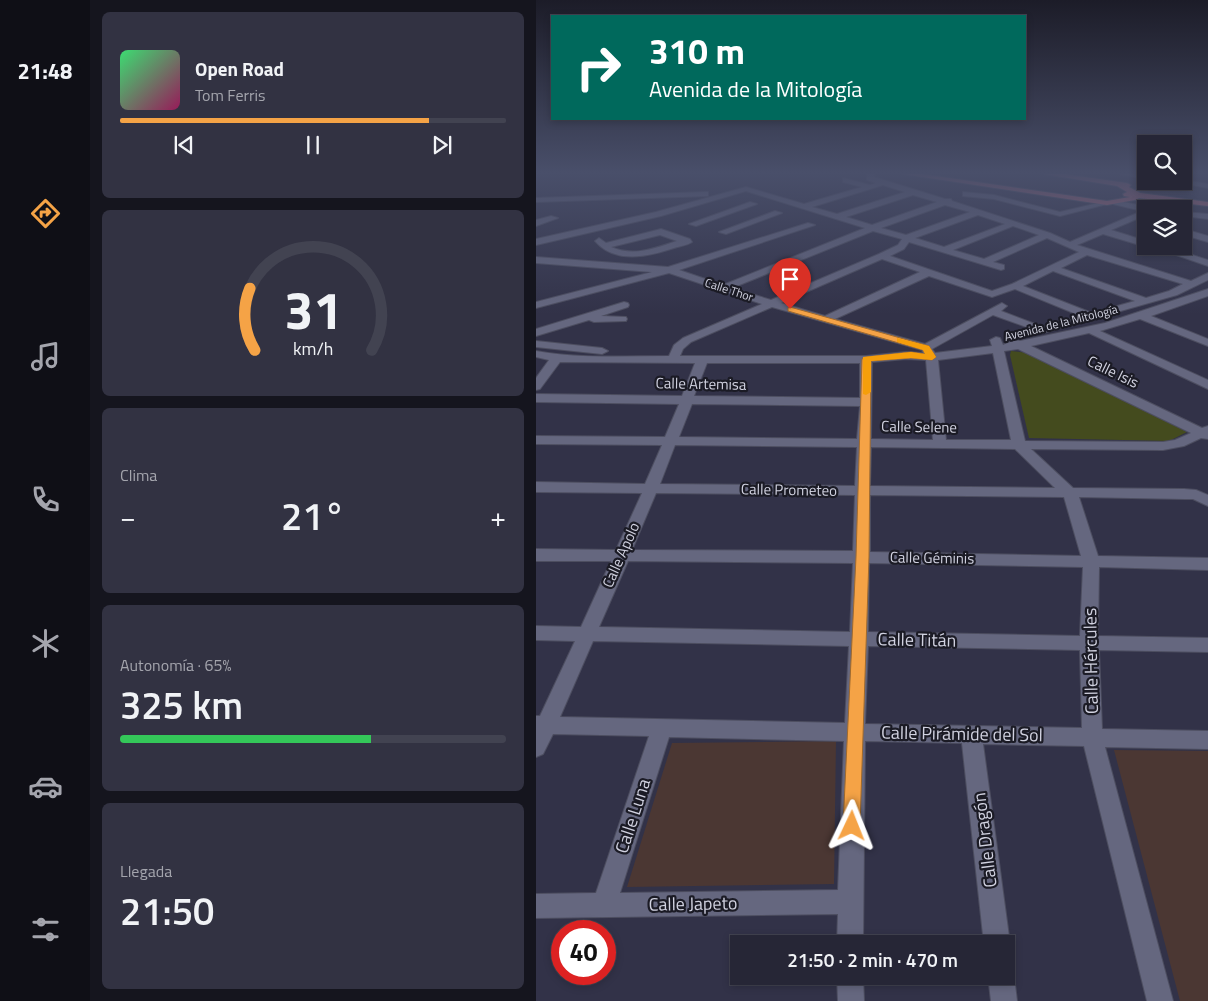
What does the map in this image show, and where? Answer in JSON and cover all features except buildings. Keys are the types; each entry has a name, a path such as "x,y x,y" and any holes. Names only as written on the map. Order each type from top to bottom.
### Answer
{"street":[{"path":"536,242 629,221"},
{"path":"693,224 703,221"},
{"path":"706,221 726,231 754,221"},
{"path":"849,221 1000,267"},
{"path":"723,288 893,221"},
{"path":"907,238 954,221"},
{"path":"1003,221 1047,235 1086,252 1192,284"},
{"path":"1070,245 1126,221"},
{"path":"944,250 1012,224"},
{"path":"536,305 669,270 812,225"},
{"path":"1104,231 1137,241"},
{"path":"536,269 600,249 661,232 690,243 635,254 621,254 600,249"},
{"path":"1192,234 1208,238"},
{"path":"984,262 1047,235"},
{"path":"673,360 678,347 687,340 882,256 901,247 905,244 907,238"},
{"path":"882,256 988,293 998,293 1086,252"},
{"path":"1183,255 1208,263"},
{"path":"536,260 669,270"},
{"path":"1053,268 1146,301"},
{"name":"Calle Thor","path":"669,270 929,352"},
{"path":"826,320 929,272"},
{"name":"Avenida de la Mitología","path":"536,354 557,358 594,360 866,359 911,355 999,342 1146,301 1173,292 1208,276"},
{"path":"1015,286 1091,316"},
{"path":"1173,292 1208,306"},
{"name":"Avenida de la Mitología","path":"1018,345 1088,330 1208,292"},
{"path":"536,333 624,305"},
{"path":"940,443 929,352 997,308 1042,330"},
{"path":"582,318 623,318 608,310"},
{"path":"1140,315 1208,343"},
{"path":"1088,330 1208,385"},
{"path":"999,342 1019,445"},
{"name":"Calle Isis","path":"999,342 1018,345 1206,433"},
{"name":"Avenida de la Mitología","path":"536,344 673,360"},
{"path":"536,360 557,358"},
{"path":"536,386 557,358"},
{"path":"850,935 854,732 860,639 866,359"},
{"name":"Calle Apolo","path":"536,748 541,725 622,556 671,440 702,360"},
{"name":"Calle Artemisa","path":"536,398 866,402"},
{"name":"Calle Selene","path":"536,440 1163,446 1179,443 1206,433"},
{"name":"Calle Hércules","path":"1019,445 1070,494 1091,561 1089,642 1092,736 1160,1001"},
{"name":"Calle Prometeo","path":"536,487 1192,495 1208,501"},
{"name":"Calle Géminis","path":"536,555 862,557 1208,564"},
{"name":"Calle Titán","path":"536,634 1208,645"},
{"name":"Calle Pirámide del Sol","path":"541,725 1208,740"},
{"name":"Calle Luna","path":"604,905 662,728"},
{"name":"Calle Dragón","path":"972,736 996,935"},
{"name":"Calle Japeto","path":"536,906 850,902"},
{"path":"850,985 851,1001"},
{"path":"1002,985 1004,1001"}],"shaded area":[{"path":"836,741 834,884 627,887 672,743"},
{"path":"1114,750 1208,751 1208,1001 1180,1001"}],"green space":[{"path":"1011,351 1029,353 1187,432 1169,441 1029,438 1010,355"}],"slow traffic":[{"path":"866,392 866,359 911,355 932,357 926,348 900,340"}],"route":[{"path":"790,309 926,348 932,357 911,355 866,359 860,639 854,732 852,826"}]}
